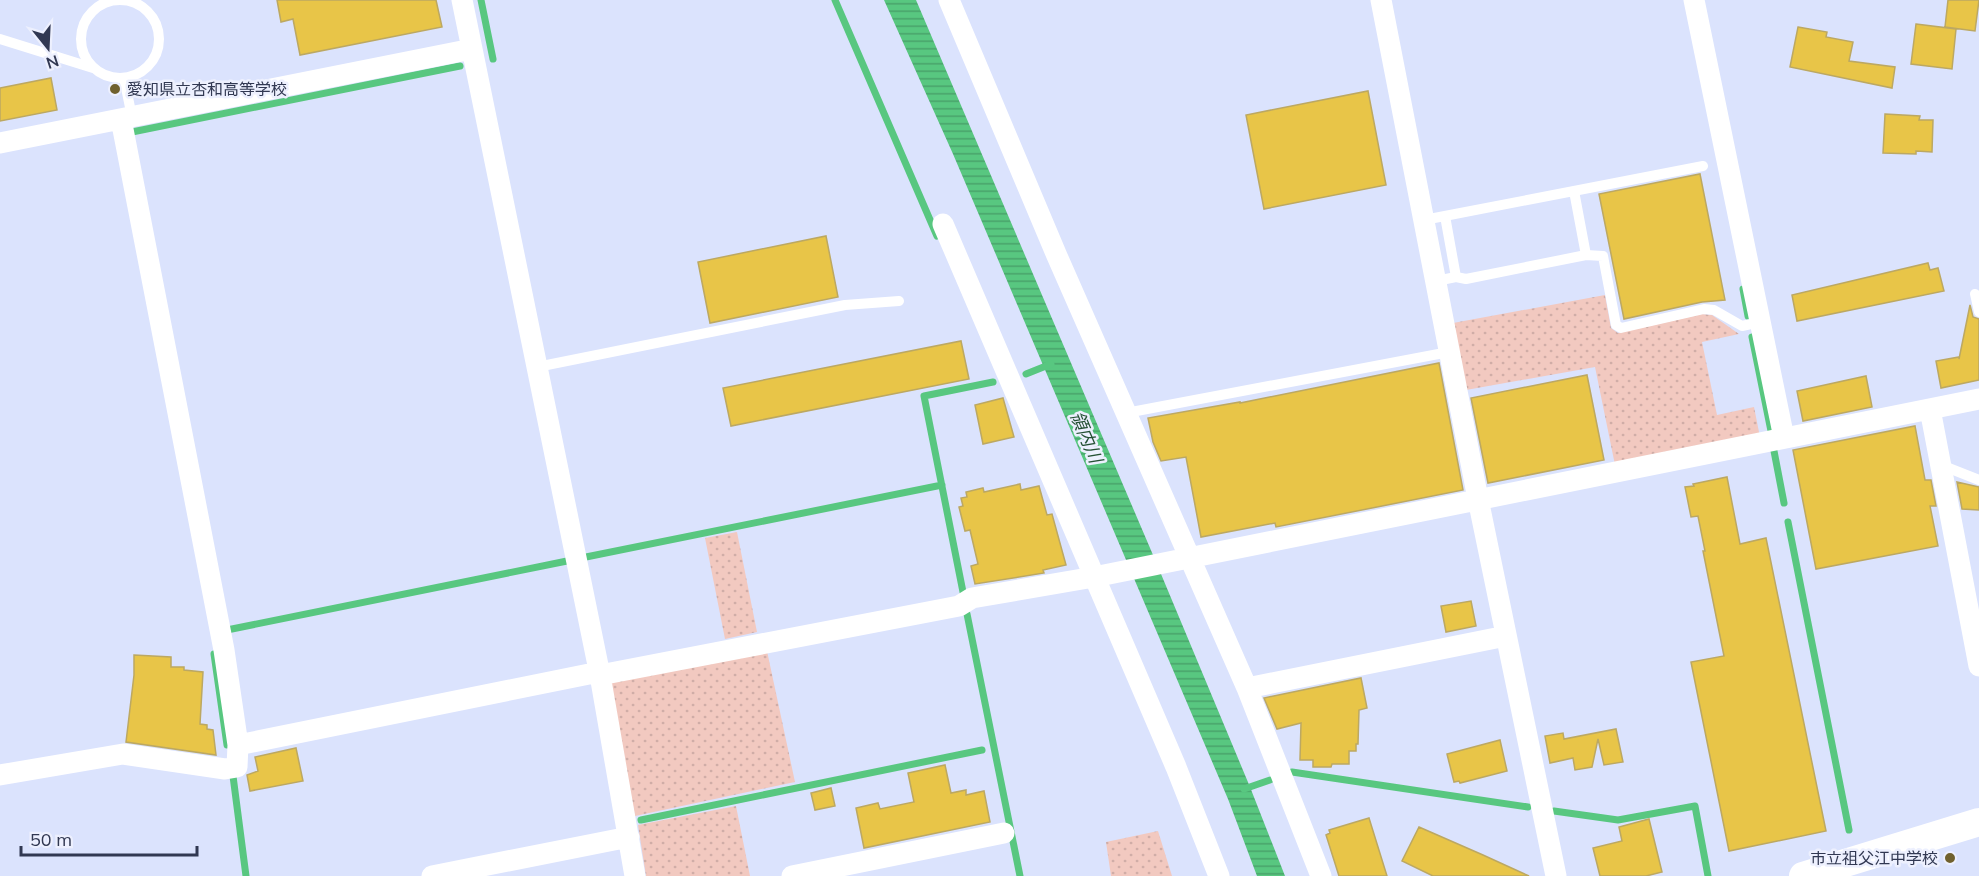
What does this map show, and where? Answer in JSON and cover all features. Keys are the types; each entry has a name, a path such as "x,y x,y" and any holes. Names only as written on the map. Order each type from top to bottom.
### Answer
{"main road":[{"path":"1803,876 1979,822"}],"street":[{"path":"462,0 600,673 635,876"},
{"path":"949,0 1187,558 1247,688 1321,876"},
{"path":"1381,0 1424,220 1446,279 1449,352 1556,876"},
{"path":"1694,0 1784,438"},
{"path":"0,143 472,49"},
{"path":"0,775 123,754 225,769 237,766 238,745 224,650 126,118"},
{"path":"943,224 1097,577 1219,876"},
{"path":"238,745 600,673 959,606 972,598 1097,577 1979,399"},
{"path":"1929,409 1972,598 1979,666"},
{"path":"1247,688 1506,636"},
{"path":"792,876 1004,833"},
{"path":"432,876 629,837"}],"lane":[{"path":"115,0 137,4 146,10 154,19 159,40 157,51 145,69 124,78 103,75 93,68 86,60 80,38 87,17 95,9 115,0"},
{"path":"0,39 93,68"},
{"path":"124,78 126,118"},
{"path":"1424,220 1703,166"},
{"path":"1574,191 1586,255"},
{"path":"1445,216 1446,279 1466,279 1586,255 1603,256 1616,325 1621,328 1704,309 1714,310 1742,326 1760,322"},
{"path":"1975,294 1979,312"},
{"path":"537,368 845,305 899,301"},
{"path":"1126,413 1449,352"},
{"path":"1940,465 1979,480"}],"shaded area":[{"path":"1605,295 1611,328 1618,333 1702,314 1712,315 1739,334 1702,342 1717,415 1754,407 1760,437 1615,465 1595,367 1466,390 1453,323"},
{"path":"737,532 757,632 725,639 705,538"},
{"path":"767,651 795,782 635,816 609,682"},
{"path":"736,806 750,876 646,876 638,825"},
{"path":"1158,831 1172,876 1111,876 1106,842"}],"water":[{"name":"領内川","path":"884,0 916,0 1156,562 1285,876 1257,876 1228,799 953,154"}],"building":[{"path":"277,0 436,0 442,27 300,55 293,19 281,22"},
{"path":"1948,0 1979,0 1975,31 1945,27"},
{"path":"1916,24 1956,29 1952,69 1911,64"},
{"path":"1798,27 1827,32 1826,37 1853,42 1849,61 1895,67 1892,88 1790,67"},
{"path":"51,78 57,110 0,121 0,88"},
{"path":"1368,91 1386,185 1264,209 1246,115"},
{"path":"1885,114 1920,116 1919,120 1933,120 1932,152 1883,153"},
{"path":"1700,174 1725,300 1702,302 1624,319 1599,194"},
{"path":"826,236 838,297 710,323 698,262"},
{"path":"1928,263 1930,270 1938,268 1944,291 1797,321 1792,295"},
{"path":"1970,305 1973,317 1979,319 1979,380 1941,388 1936,361 1959,357 1959,359"},
{"path":"961,341 969,379 731,426 723,388"},
{"path":"1439,363 1463,490 1276,527 1275,523 1201,537 1186,457 1161,461 1153,442 1148,418 1240,403"},
{"path":"1587,375 1604,460 1488,483 1471,398"},
{"path":"1866,376 1872,407 1803,421 1797,391"},
{"path":"1003,398 1014,437 983,444 975,405"},
{"path":"1915,426 1925,480 1931,480 1936,506 1930,506 1938,546 1816,569 1793,450"},
{"path":"1727,477 1740,544 1766,538 1826,831 1729,851 1691,662 1724,656 1698,516 1691,517 1685,487"},
{"path":"1957,482 1979,487 1979,510 1962,509"},
{"path":"1020,484 1021,490 1039,486 1047,515 1052,514 1066,565 1043,570 1044,573 975,584 971,566 978,564 970,530 965,531 959,507 963,506 961,498 967,497 966,492 983,488 984,492"},
{"path":"1471,601 1476,626 1446,632 1441,606"},
{"path":"134,655 171,657 171,667 184,667 184,670 203,672 200,724 207,725 207,729 213,730 216,755 126,742 134,675"},
{"path":"1361,678 1367,708 1359,710 1358,744 1356,744 1356,751 1349,751 1349,764 1313,767 1313,760 1300,760 1301,723 1277,729 1264,698"},
{"path":"1616,729 1623,762 1604,765 1598,739 1592,767 1575,770 1573,758 1550,763 1545,736 1563,733 1564,739"},
{"path":"1500,740 1507,771 1460,783 1459,781 1454,782 1447,754"},
{"path":"296,748 303,781 250,791 247,775 258,771 255,757"},
{"path":"945,765 951,793 966,790 966,795 984,791 990,822 864,848 856,808 878,803 880,809 914,802 908,773"},
{"path":"831,788 835,806 815,810 811,793"},
{"path":"1369,818 1387,876 1339,876 1326,835 1330,833 1329,830"},
{"path":"1649,819 1662,872 1646,876 1600,876 1593,848 1622,841 1619,827"},
{"path":"1419,827 1529,876 1433,876 1402,861"}],"waterway":[{"path":"481,0 493,59"},
{"path":"835,0 937,236"},
{"path":"132,132 460,66"},
{"path":"1743,289 1748,316"},
{"path":"1752,337 1771,431"},
{"path":"1026,374 1051,364"},
{"path":"963,592 924,396 993,382"},
{"path":"1774,451 1784,503"},
{"path":"586,557 942,485"},
{"path":"1788,522 1849,830"},
{"path":"227,630 567,561"},
{"path":"967,614 1020,876"},
{"path":"214,654 227,745"},
{"path":"641,820 982,750"},
{"path":"1292,772 1528,807"},
{"path":"233,776 246,876"},
{"path":"1244,789 1270,780"},
{"path":"1554,811 1618,820 1695,806 1708,876"}],"place":[{"name":"愛知県立杏和高等学校","path":"115,89"},
{"name":"市立祖父江中学校","path":"1950,858"}]}
